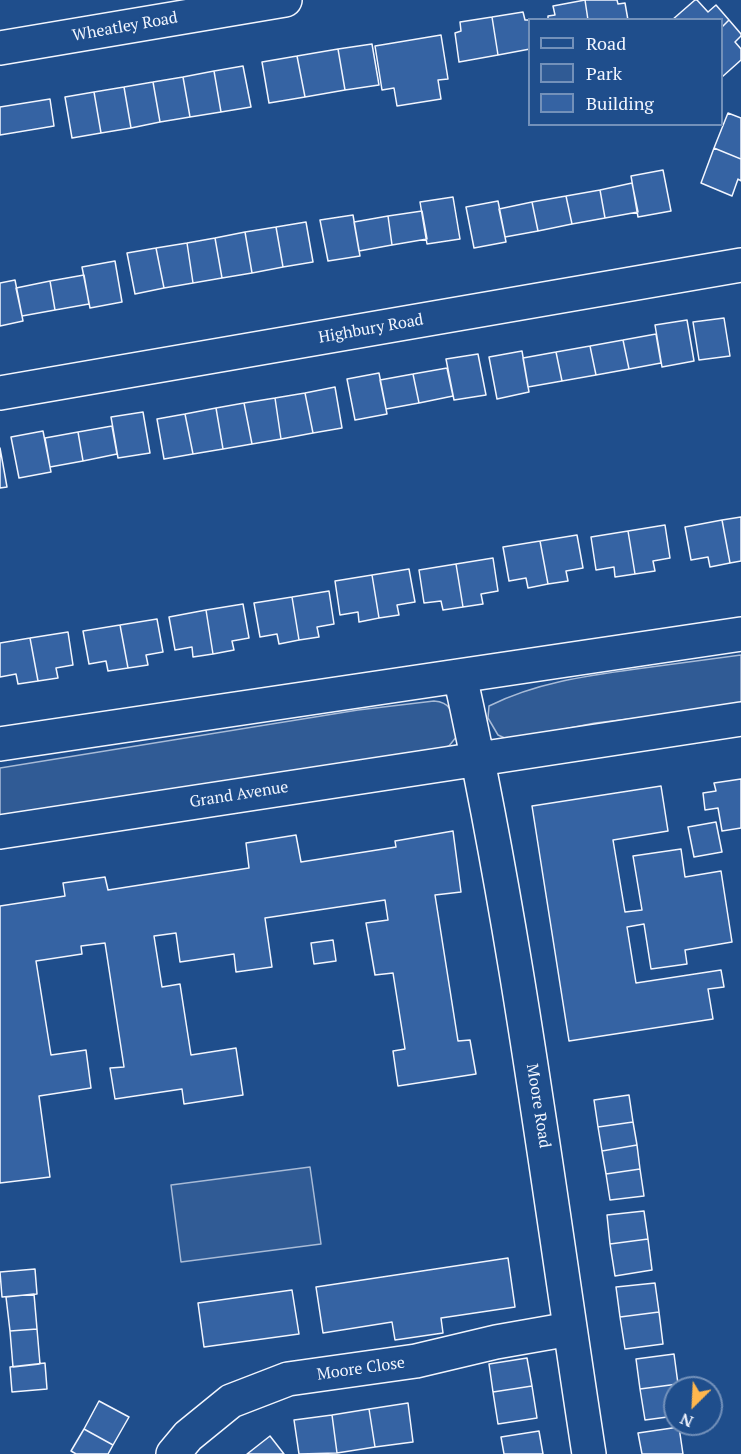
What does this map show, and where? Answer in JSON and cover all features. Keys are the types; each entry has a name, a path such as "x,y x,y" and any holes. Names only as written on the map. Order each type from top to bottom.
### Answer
{"street":[{"name":"Wheatley Road","path":"0,48 285,0"},
{"name":"Highbury Road","path":"0,393 741,265"},
{"path":"0,744 741,634"},
{"path":"460,676 479,759"},
{"name":"Grand Avenue","path":"0,832 741,719"},
{"name":"Moore Road","path":"479,759 538,1101 589,1454"},
{"name":"Moore Close","path":"173,1454 188,1436 231,1401 288,1379 416,1361 496,1342 570,1329"}],"green space":[{"path":"741,655 741,706 595,723 509,740 498,735 488,718 489,706 542,686 598,674"},
{"path":"434,701 446,704 452,712 457,736 449,746 435,752 0,820 0,768 358,710"},
{"path":"310,1167 321,1244 181,1262 171,1185"}],"building":[{"path":"585,0 617,0 618,4 625,3 628,18 588,18"},
{"path":"585,0 588,18 548,18 548,16 555,15 553,6"},
{"path":"697,0 708,12 716,5 729,20 723,26 723,18 674,18"},
{"path":"523,12 525,20 528,20 528,49 498,55 492,17"},
{"path":"492,17 498,55 459,62 455,33 461,31 460,22"},
{"path":"729,20 741,34 735,42 741,49 741,60 723,76 723,26"},
{"path":"441,35 448,79 438,80 441,99 397,106 394,88 382,90 375,46"},
{"path":"372,44 379,85 345,90 338,49"},
{"path":"338,49 345,90 305,97 297,56"},
{"path":"297,56 305,97 269,103 262,62"},
{"path":"243,66 251,107 221,112 214,71"},
{"path":"214,71 221,112 190,117 183,77"},
{"path":"183,77 190,117 160,122 153,82"},
{"path":"153,82 160,122 131,128 124,87"},
{"path":"124,87 131,128 101,133 94,92"},
{"path":"94,92 101,133 72,138 65,97"},
{"path":"50,99 54,126 0,135 0,107"},
{"path":"728,113 741,118 741,159 714,148"},
{"path":"714,148 741,159 741,181 738,179 732,196 701,183"},
{"path":"663,170 671,211 638,217 631,176"},
{"path":"632,183 638,212 605,218 600,190"},
{"path":"600,190 605,218 572,224 566,196"},
{"path":"566,196 572,224 538,231 532,202"},
{"path":"453,197 460,239 427,244 420,202"},
{"path":"498,201 506,242 474,248 466,207"},
{"path":"532,202 538,231 505,237 499,209"},
{"path":"422,211 427,239 392,245 388,216"},
{"path":"353,215 360,256 328,261 320,220"},
{"path":"388,216 392,245 359,251 354,222"},
{"path":"306,222 313,262 283,267 276,227"},
{"path":"276,227 283,267 252,273 245,232"},
{"path":"245,232 252,273 222,278 215,238"},
{"path":"215,238 222,278 193,283 187,243"},
{"path":"187,243 193,283 164,288 156,248"},
{"path":"156,248 164,288 135,294 127,253"},
{"path":"115,261 122,302 90,308 82,267"},
{"path":"84,275 89,304 55,310 50,281"},
{"path":"15,280 23,321 0,326 0,283"},
{"path":"50,281 55,310 22,316 16,288"},
{"path":"724,318 730,356 699,360 693,322"},
{"path":"687,320 694,361 662,367 655,325"},
{"path":"656,334 661,363 629,369 623,340"},
{"path":"623,340 629,369 596,375 590,346"},
{"path":"590,346 596,375 562,381 556,352"},
{"path":"522,351 529,392 497,399 489,357"},
{"path":"556,352 562,381 528,387 523,358"},
{"path":"478,354 486,395 454,400 446,359"},
{"path":"447,368 453,396 419,403 413,374"},
{"path":"379,373 387,414 355,420 347,379"},
{"path":"413,374 419,403 386,409 380,380"},
{"path":"335,387 342,428 313,433 305,393"},
{"path":"305,393 313,433 281,439 275,398"},
{"path":"275,398 281,439 252,444 244,403"},
{"path":"244,403 252,444 223,449 216,408"},
{"path":"216,408 223,449 193,454 185,414"},
{"path":"143,412 150,453 118,458 111,417"},
{"path":"185,414 193,454 164,459 157,419"},
{"path":"112,426 117,454 83,461 78,432"},
{"path":"43,431 51,472 19,478 11,437"},
{"path":"78,432 83,461 50,467 45,438"},
{"path":"0,448 7,487 0,488"},
{"path":"741,517 741,561 730,563 722,520"},
{"path":"722,520 730,563 710,567 708,557 691,560 685,527"},
{"path":"665,525 670,558 653,561 655,571 635,574 628,531"},
{"path":"628,531 635,574 615,577 614,567 596,570 591,537"},
{"path":"577,535 583,568 566,571 568,581 548,584 540,541"},
{"path":"540,541 548,584 528,588 526,578 509,581 503,547"},
{"path":"493,558 498,591 481,594 483,604 463,607 456,564"},
{"path":"456,564 463,607 443,610 441,601 424,603 419,570"},
{"path":"409,569 415,602 397,605 399,615 379,618 372,575"},
{"path":"372,575 379,618 359,622 358,612 340,615 335,581"},
{"path":"329,591 334,624 317,627 319,637 299,640 292,597"},
{"path":"292,597 299,640 279,644 277,634 260,637 254,603"},
{"path":"243,604 249,638 232,641 234,650 213,654 206,610"},
{"path":"206,610 213,654 193,657 192,647 175,650 169,617"},
{"path":"157,619 163,652 146,655 148,665 128,668 120,625"},
{"path":"120,625 128,668 108,671 106,661 89,664 83,631"},
{"path":"68,632 73,665 56,668 58,678 38,681 30,638"},
{"path":"30,638 38,681 18,684 16,674 0,677 0,643"},
{"path":"741,779 741,828 722,831 718,808 705,810 703,793 716,791 714,783"},
{"path":"661,786 668,831 613,840 625,912 642,910 633,856 681,849 685,877 721,871 732,942 685,950 687,964 651,969 644,924 627,927 636,983 721,970 724,987 708,989 713,1019 569,1041 532,806"},
{"path":"716,822 722,852 694,857 688,827"},
{"path":"453,831 461,892 435,895 458,1041 470,1040 476,1074 398,1086 393,1051 405,1049 393,973 375,975 366,923 388,920 385,900 265,918 272,967 236,972 234,954 180,962 176,933 154,936 162,987 180,984 191,1055 236,1048 243,1095 184,1104 182,1089 115,1099 110,1068 124,1067 105,943 81,946 82,954 36,961 51,1055 86,1050 91,1088 39,1096 50,1177 0,1183 0,906 65,896 63,883 105,877 108,890 249,868 246,843 296,835 301,862 396,847 395,841"},
{"path":"333,940 336,961 314,964 311,943"},
{"path":"629,1095 633,1122 598,1127 594,1100"},
{"path":"633,1122 637,1145 602,1151 598,1127"},
{"path":"637,1145 640,1169 606,1174 602,1151"},
{"path":"640,1169 644,1196 610,1200 606,1174"},
{"path":"644,1211 648,1239 610,1244 607,1215"},
{"path":"648,1239 652,1270 615,1276 610,1244"},
{"path":"508,1258 515,1307 441,1318 443,1333 395,1340 392,1322 323,1333 316,1287"},
{"path":"35,1269 37,1294 2,1297 0,1272"},
{"path":"655,1283 659,1312 620,1317 616,1287"},
{"path":"292,1290 299,1334 204,1347 198,1303"},
{"path":"34,1294 37,1329 10,1331 6,1297"},
{"path":"659,1312 663,1344 625,1349 620,1317"},
{"path":"37,1329 40,1364 13,1367 10,1331"},
{"path":"674,1354 677,1376 663,1376 663,1386 640,1389 636,1359"},
{"path":"527,1358 532,1386 493,1392 489,1364"},
{"path":"45,1363 47,1389 12,1392 10,1367"},
{"path":"532,1386 537,1418 498,1424 493,1392"},
{"path":"663,1386 663,1418 645,1420 640,1389"},
{"path":"99,1401 129,1417 113,1445 84,1429"},
{"path":"408,1403 413,1442 375,1447 369,1409"},
{"path":"369,1409 375,1447 337,1453 332,1415"},
{"path":"332,1415 337,1453 299,1454 294,1420"},
{"path":"84,1429 113,1445 108,1454 76,1454 71,1451"},
{"path":"663,1429 663,1436 680,1436 683,1454 642,1454 638,1433"},
{"path":"539,1431 543,1454 504,1454 501,1437"},
{"path":"270,1436 284,1454 247,1454"}]}
